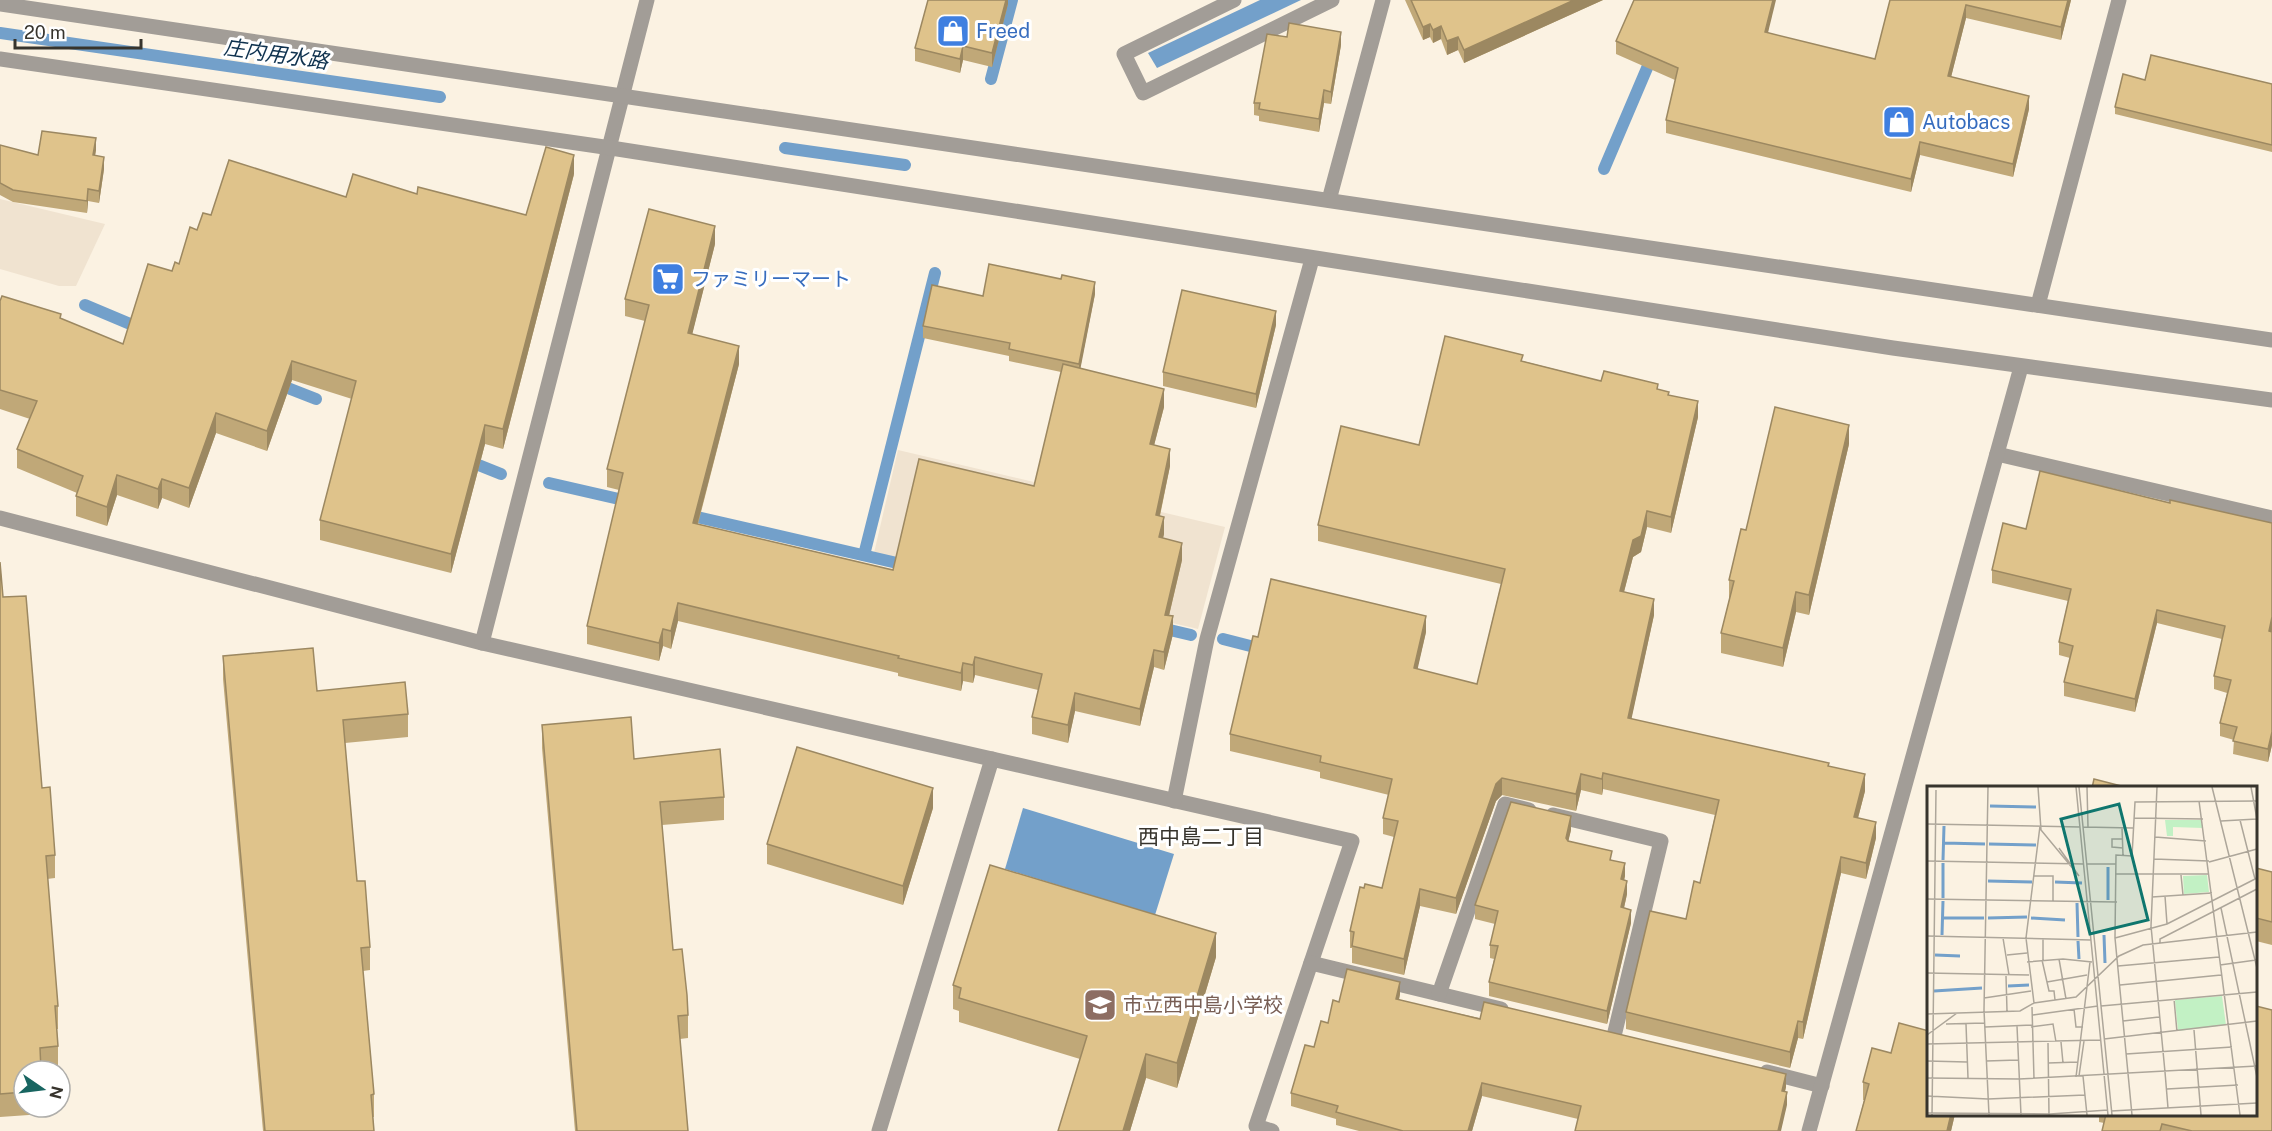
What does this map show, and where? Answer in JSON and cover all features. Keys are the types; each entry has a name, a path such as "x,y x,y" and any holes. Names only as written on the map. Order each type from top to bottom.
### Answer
{"street":[{"path":"482,643 647,0"},
{"path":"1234,0 1124,54 1143,93 1332,0"},
{"path":"1329,200 1383,0"},
{"path":"2037,305 2119,0"},
{"path":"0,4 622,94 2272,340"},
{"path":"0,60 610,148 1312,260 2021,366 2272,400"},
{"path":"1174,801 1207,639 1312,260"},
{"path":"1809,1131 2021,366"},
{"path":"1997,454 2272,518"},
{"path":"0,518 482,643 1352,841 1256,1126 1272,1131"},
{"path":"879,1131 992,759"},
{"path":"1439,994 1505,804 1661,841 1615,1036"},
{"path":"1311,963 1516,1012"},
{"path":"1753,1069 1822,1086"}],"shaded area":[{"path":"0,199 105,224 76,286 59,286 0,269"},
{"path":"898,450 1225,527 1198,629 874,553"}],"water":[{"path":"1260,0 1301,0 1157,68 1148,53"},
{"path":"1023,808 1174,854 1155,915 1005,869"}],"building":[{"path":"928,0 1006,0 992,53 963,46 960,59 915,48"},
{"path":"1411,0 1574,0 1464,50 1458,37 1447,41 1441,26 1433,30 1430,24 1423,27"},
{"path":"1634,0 1773,0 1765,32 1875,59 1890,0 2068,0 2061,27 1966,5 1948,76 2029,96 2013,164 1920,142 1911,179 1666,120 1678,68 1616,41"},
{"path":"1289,23 1341,32 1331,92 1324,90 1319,119 1259,109 1260,103 1254,103 1267,34 1287,37"},
{"path":"2151,55 2272,84 2272,145 2115,107 2123,74 2145,80"},
{"path":"42,131 96,138 93,155 104,157 99,191 88,189 87,201 13,190 0,183 0,145 38,155"},
{"path":"546,147 574,155 503,429 485,425 451,554 320,520 356,381 292,361 267,431 216,413 189,488 162,479 158,489 117,475 107,507 76,496 83,476 17,449 37,401 0,390 0,301 2,296 61,314 60,318 123,344 148,264 172,271 175,262 179,264 190,227 197,230 203,213 211,215 229,160 346,197 353,174 417,194 418,187 526,215"},
{"path":"649,209 715,226 688,333 739,346 693,523 893,570 919,459 1034,486 1063,364 1164,389 1150,444 1170,449 1156,515 1164,517 1159,537 1182,543 1165,615 1173,616 1164,652 1154,650 1140,709 1075,693 1068,725 1032,717 1042,674 975,657 973,665 963,663 961,673 678,603 671,631 663,629 659,643 587,626 623,473 607,469 649,305 625,299"},
{"path":"989,264 1061,279 1062,275 1095,282 1079,364 1009,349 1010,343 923,326 932,285 983,296"},
{"path":"1182,290 1276,311 1256,394 1163,372"},
{"path":"1445,336 1523,355 1521,361 1601,381 1604,371 1658,384 1657,389 1669,392 1668,395 1698,401 1671,517 1647,511 1641,536 1633,540 1620,591 1654,599 1628,718 1829,763 1828,766 1865,774 1854,817 1876,822 1866,863 1841,857 1803,1022 1798,1021 1790,1052 1626,1012 1650,911 1686,919 1694,881 1700,883 1719,800 1603,773 1602,779 1581,774 1576,794 1502,778 1496,784 1456,898 1420,889 1404,959 1352,946 1354,932 1350,931 1360,887 1364,888 1365,884 1382,888 1398,821 1383,818 1392,779 1320,762 1321,756 1230,734 1253,636 1258,637 1271,579 1426,616 1414,668 1477,684 1505,569 1318,525 1341,426 1419,445"},
{"path":"1775,407 1849,425 1809,595 1796,592 1783,648 1721,633 1734,581 1729,580 1741,529 1746,530"},
{"path":"2040,471 2170,503 2170,500 2272,523 2272,617 2269,631 2272,632 2272,732 2268,749 2233,741 2237,727 2220,723 2231,680 2214,676 2225,626 2157,610 2135,699 2064,682 2073,646 2059,642 2071,589 1992,570 2003,523 2026,529"},
{"path":"0,562 3,597 26,596 42,788 50,787 55,855 46,856 58,1006 55,1006 58,1046 40,1048 40,1059 12,1059 12,1093 0,1094"},
{"path":"313,648 317,691 405,682 408,714 343,720 357,881 365,881 370,947 361,948 374,1094 371,1095 374,1131 265,1131 223,656"},
{"path":"631,717 634,759 720,749 724,797 660,802 673,950 682,949 687,995 688,1015 678,1016 688,1131 577,1131 542,725"},
{"path":"797,747 933,788 903,886 767,844"},
{"path":"2094,779 2121,786 2092,786"},
{"path":"1511,802 1571,816 1566,838 1568,841 1612,851 1610,860 1625,863 1621,879 1627,881 1621,907 1631,910 1607,1011 1489,982 1498,946 1490,945 1498,911 1475,905"},
{"path":"990,865 1216,933 1177,1063 1146,1054 1123,1131 1058,1131 1087,1036 959,998 961,988 953,985"},
{"path":"2257,868 2272,872 2272,922 2257,918"},
{"path":"1347,969 1400,982 1396,999 1480,1019 1484,1002 1786,1074 1782,1091 1787,1092 1778,1131 1575,1131 1581,1106 1482,1083 1468,1131 1403,1131 1336,1112 1338,1106 1291,1093 1305,1045 1314,1047 1321,1021 1328,1023 1333,1000 1339,1002"},
{"path":"2257,1006 2272,1010 2272,1131 2192,1131 2162,1124 2160,1131 2102,1131 2106,1116 2257,1116"},
{"path":"1899,1023 1927,1030 1927,1116 1951,1116 1947,1131 1856,1131 1869,1084 1863,1082 1872,1048 1891,1053"}],"waterway":[{"path":"991,79 1012,0"},
{"name":"庄内用水路","path":"0,33 440,97"},
{"path":"1604,169 1653,54"},
{"name":"庄内用水路","path":"785,148 905,165"},
{"path":"864,555 935,273"},
{"path":"85,305 142,329"},
{"path":"275,383 316,399"},
{"path":"466,460 501,474"},
{"path":"549,483 632,502"},
{"path":"684,514 910,566"},
{"path":"1157,627 1191,635"},
{"path":"1223,639 1266,650"}],"place":[{"name":"Freed","path":"953,31"},
{"name":"Autobacs","path":"1899,122"},
{"name":"ファミリーマート","path":"668,279"},
{"name":"市立西中島小学校","path":"1100,1005"}],"district":[{"name":"西中島二丁目","path":"1201,836"}]}
